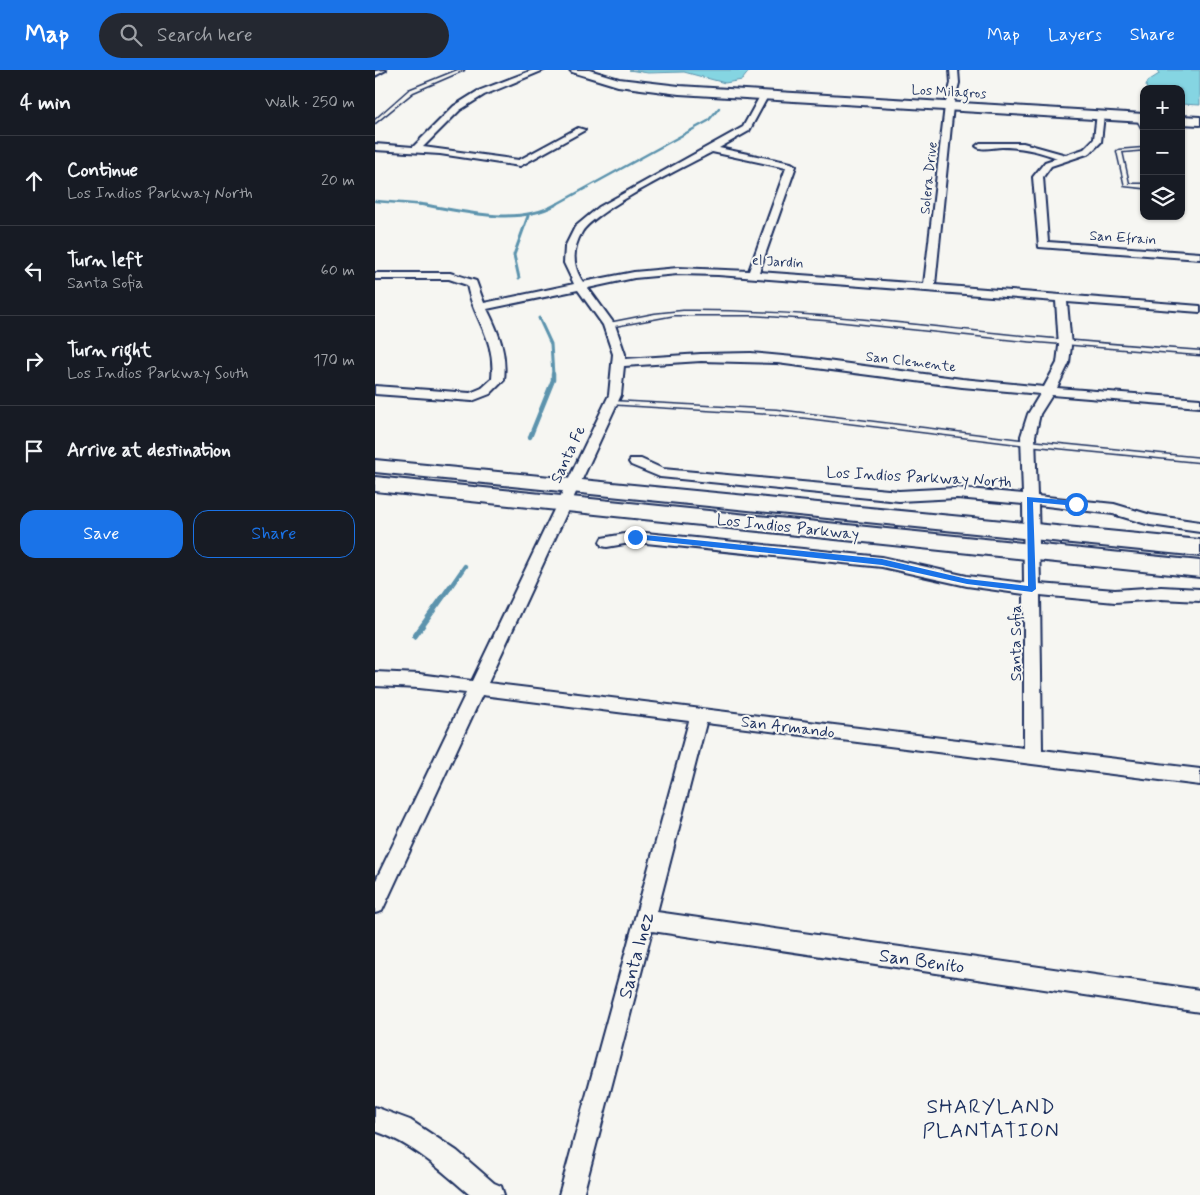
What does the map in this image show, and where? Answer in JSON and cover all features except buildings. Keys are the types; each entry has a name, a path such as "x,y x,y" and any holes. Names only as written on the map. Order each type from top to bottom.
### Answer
{"street":[{"path":"375,74 382,70"},
{"path":"416,149 457,108 481,93 540,70"},
{"name":"Los Milagros","path":"575,70 618,82 679,90 1140,117"},
{"name":"Solera Drive","path":"929,289 949,106 955,83 955,70"},
{"name":"Santa Fe","path":"375,904 615,395 619,354 609,325 580,286 569,263 570,247 579,229 602,209 746,129 763,96"},
{"path":"980,146 998,144 1021,145 1045,149 1065,158 1087,151 1098,140 1100,115"},
{"path":"1185,120 1200,121"},
{"path":"375,147 416,149 520,163 581,130"},
{"path":"711,149 791,166 753,274"},
{"name":"San Efrain","path":"1065,158 1048,164 1038,177 1043,245 1200,256"},
{"name":"el Jardin","path":"480,307 634,275 678,271 753,274 1200,309"},
{"path":"375,276 450,276 472,283 474,294 493,334 500,359 498,380 486,391 472,397 375,390"},
{"name":"Santa Sofia","path":"1033,755 1032,589 1028,443 1033,414 1049,390 1063,363 1065,342 1061,299"},
{"name":"San Clemente","path":"618,363 749,357 795,361 906,377 1200,403"},
{"name":"Los Indios Parkway North","path":"636,462 660,473 899,496 957,493 1029,499 1114,509 1151,520 1200,527"},
{"name":"Los Indios Parkway","path":"375,466 567,495"},
{"name":"Los Indios Parkway","path":"375,484 567,495 1031,542 1200,570"},
{"path":"607,542 635,537 882,562 967,581 1032,589 1115,596 1200,595"},
{"name":"Los Indios Parkway","path":"1031,542 1200,548"},
{"name":"San Armando","path":"375,679 419,681 1200,777"},
{"name":"Santa Inez","path":"571,1195 699,715"},
{"name":"San Benito","path":"644,920 1200,1001"},
{"path":"375,1119 402,1128 448,1160 486,1193 492,1195"}],"lane":[{"path":"375,122 411,90 462,70"},
{"path":"1140,149 1119,151 1127,185 1140,186"},
{"path":"609,325 682,313 784,315 1200,353"},
{"path":"611,403 776,412 1028,443 1200,460"}],"water":[{"path":"629,70 750,70 742,80 725,83 684,72 648,73"},
{"path":"1157,70 1200,70 1200,105 1185,104 1185,85 1146,85 1148,81 1159,74"}],"waterway":[{"path":"556,204 708,121 719,108"},
{"path":"375,201 423,205"},
{"path":"419,204 423,205"},
{"path":"423,205 471,213 507,216 541,211 556,204"},
{"path":"423,205 427,205"},
{"path":"519,278 514,255 528,216"},
{"path":"539,318 551,344 553,375"},
{"path":"530,437 553,380 553,375"},
{"path":"449,589 465,566"},
{"path":"415,636 450,587"}],"district":[{"name":"SHARYLAND PLANTATION","path":"991,1118"}],"route":[{"path":"635,537 882,562 967,581 1032,589 1029,499 1076,504"}]}
